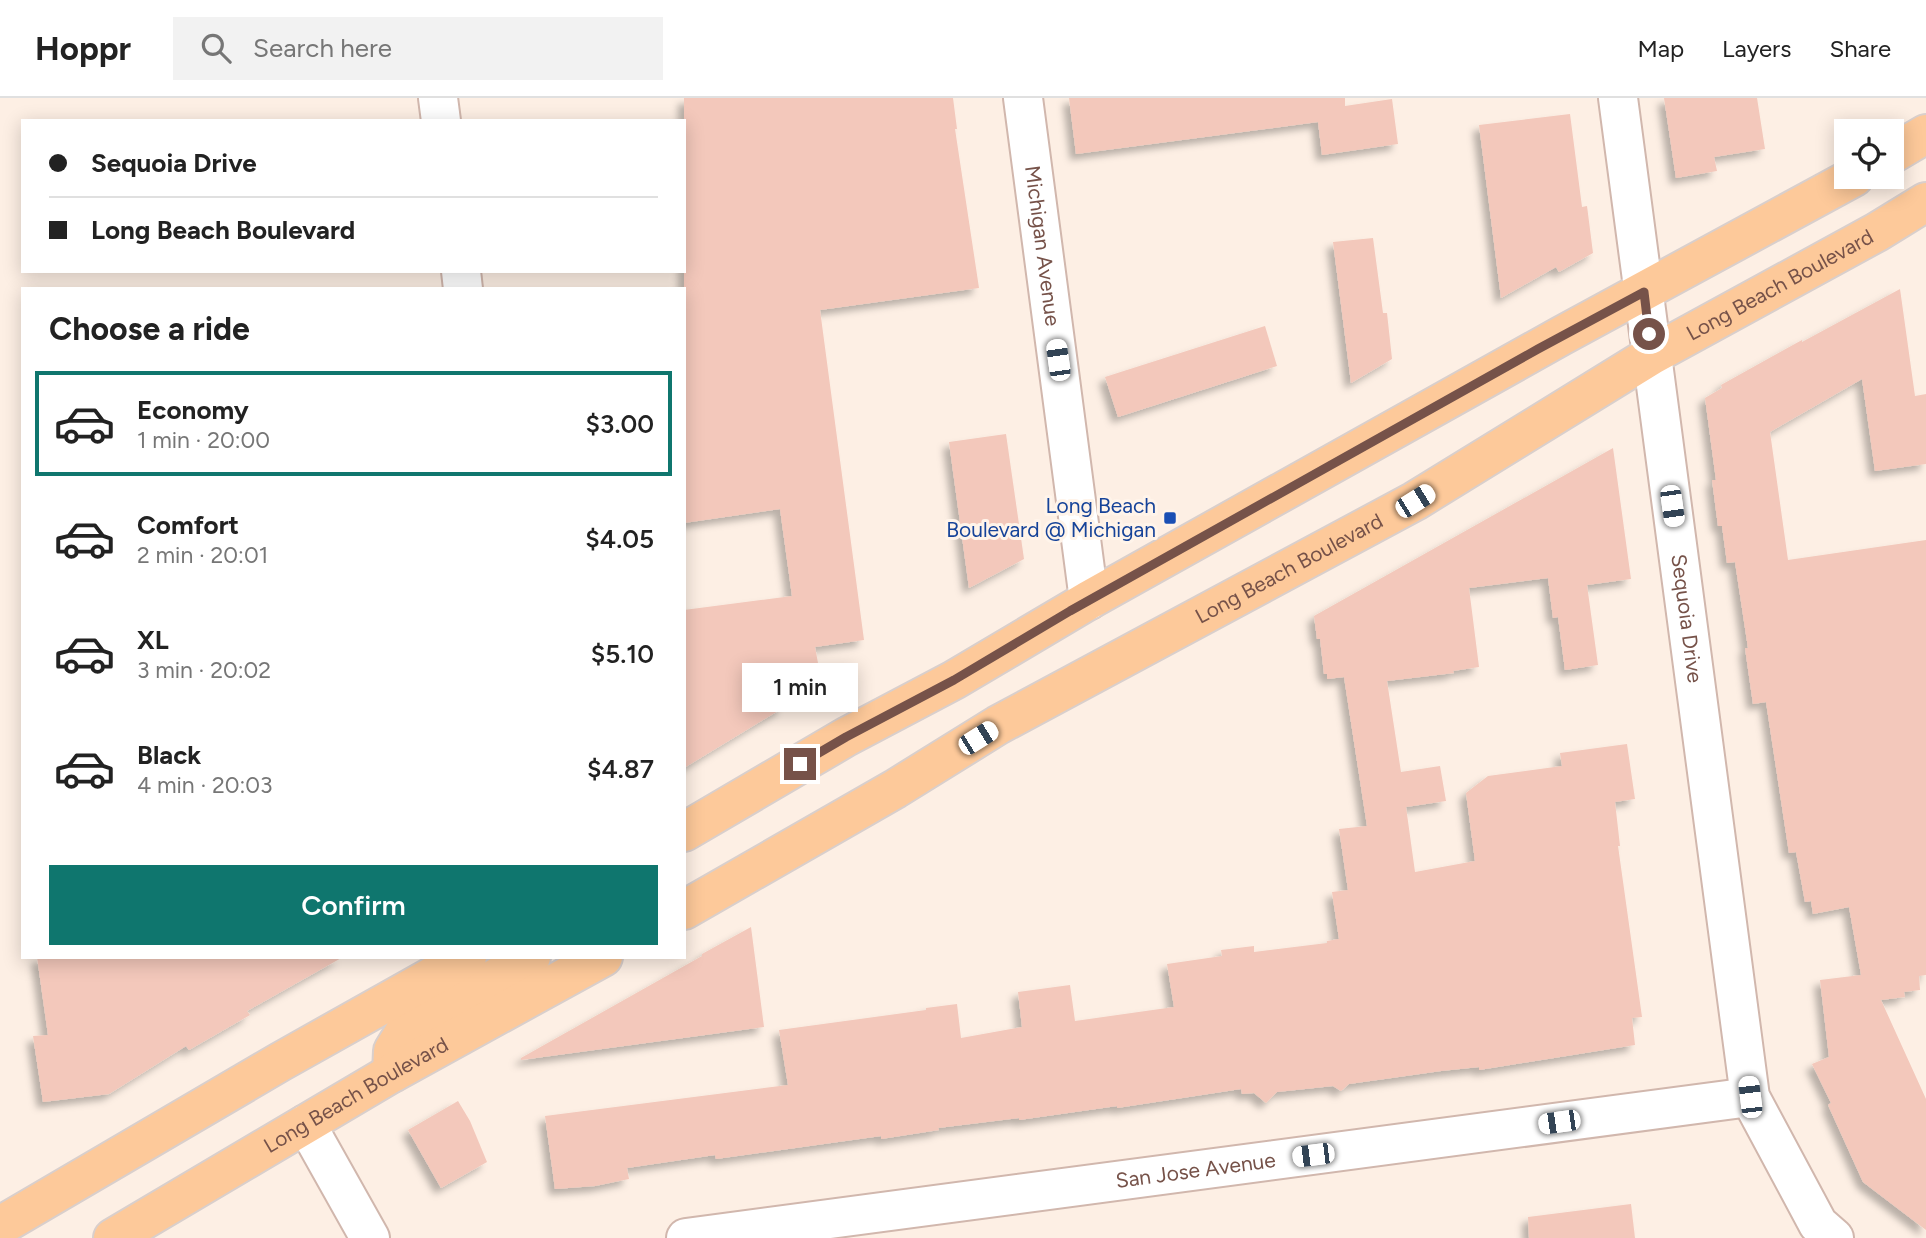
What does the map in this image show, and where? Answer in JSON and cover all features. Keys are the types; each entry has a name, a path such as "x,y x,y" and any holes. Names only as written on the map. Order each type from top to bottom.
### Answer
{"main road":[{"path":"1904,148 1926,134"},
{"path":"686,831 846,737 954,680 1089,600 1549,343 1834,188"},
{"name":"Long Beach Boulevard","path":"686,910 895,789 998,725 1415,501 1652,355 1877,232 1926,202"},
{"path":"1,1220 463,959"},
{"path":"392,1073 393,1051 404,1033 528,959"},
{"name":"Long Beach Boulevard","path":"113,1238 392,1073 599,959"}],"street":[{"path":"438,98 441,119"},
{"name":"Michigan Avenue","path":"1023,98 1089,600"},
{"name":"Sequoia Drive","path":"1618,98 1750,1097"},
{"path":"1750,1097 1818,1224 1834,1238"},
{"name":"San Jose Avenue","path":"686,1238 1750,1097"},
{"path":"306,1124 370,1238"}],"building":[{"path":"684,98 953,98 955,129 979,288 820,310 864,640 815,647 818,663 778,667 783,708 686,767 686,610 792,596 780,509 686,523"},
{"path":"1069,98 1345,98 1345,106 1392,99 1398,144 1322,155 1318,122 1076,154"},
{"path":"1664,98 1757,98 1765,149 1714,157 1717,171 1676,178"},
{"path":"1570,114 1582,207 1587,206 1593,253 1559,272 1556,267 1501,298 1479,125"},
{"path":"1373,238 1383,313 1387,313 1392,359 1351,383 1333,242"},
{"path":"1900,289 1915,396 1926,394 1926,464 1875,471 1862,379 1770,432 1788,560 1926,540 1926,975 1919,976 1920,990 1904,992 1905,997 1881,1000 1926,1099 1926,1230 1863,1182 1812,1064 1829,1057 1820,980 1861,975 1849,907 1813,914 1811,901 1805,902 1796,852 1789,853 1766,702 1753,704 1735,562 1727,563 1722,526 1718,526 1712,480 1716,480 1705,398 1722,388 1721,385"},
{"path":"1265,326 1277,366 1118,417 1105,377"},
{"path":"1006,434 1024,559 969,588 949,442"},
{"path":"1613,448 1631,579 1587,585 1598,665 1565,670 1558,617 1553,618 1548,578 1469,588 1479,667 1453,671 1454,673 1387,681 1401,772 1440,766 1446,801 1406,807 1415,872 1475,861 1466,793 1488,776 1562,766 1560,753 1627,744 1635,799 1615,802 1618,846 1642,1017 1632,1018 1635,1045 1479,1070 1479,1067 1441,1071 1349,1084 1341,1091 1333,1086 1277,1092 1266,1103 1254,1093 1242,1094 1241,1089 1117,1108 938,1128 939,1130 881,1139 881,1136 716,1159 715,1155 627,1168 629,1179 595,1186 555,1189 545,1116 788,1085 779,1030 957,1004 961,1038 1022,1027 1018,992 1070,985 1075,1021 1174,1007 1167,964 1222,956 1221,950 1254,946 1254,952 1327,943 1339,939 1332,892 1348,890 1339,829 1367,826 1344,677 1327,679 1327,674 1324,674 1314,616"},
{"path":"751,927 764,1027 521,1060 521,1058"},
{"path":"37,959 339,959 247,1011 250,1015 189,1050 186,1046 109,1094 43,1102 33,1036 48,1035"},
{"path":"458,1101 470,1121 487,1162 441,1188 408,1130"},
{"path":"1631,1204 1635,1238 1529,1238 1528,1217"}],"place":[{"name":"Long Beach Boulevard @ Michigan","path":"1170,518"}],"route":[{"path":"800,764 1644,292 1649,334"}]}
